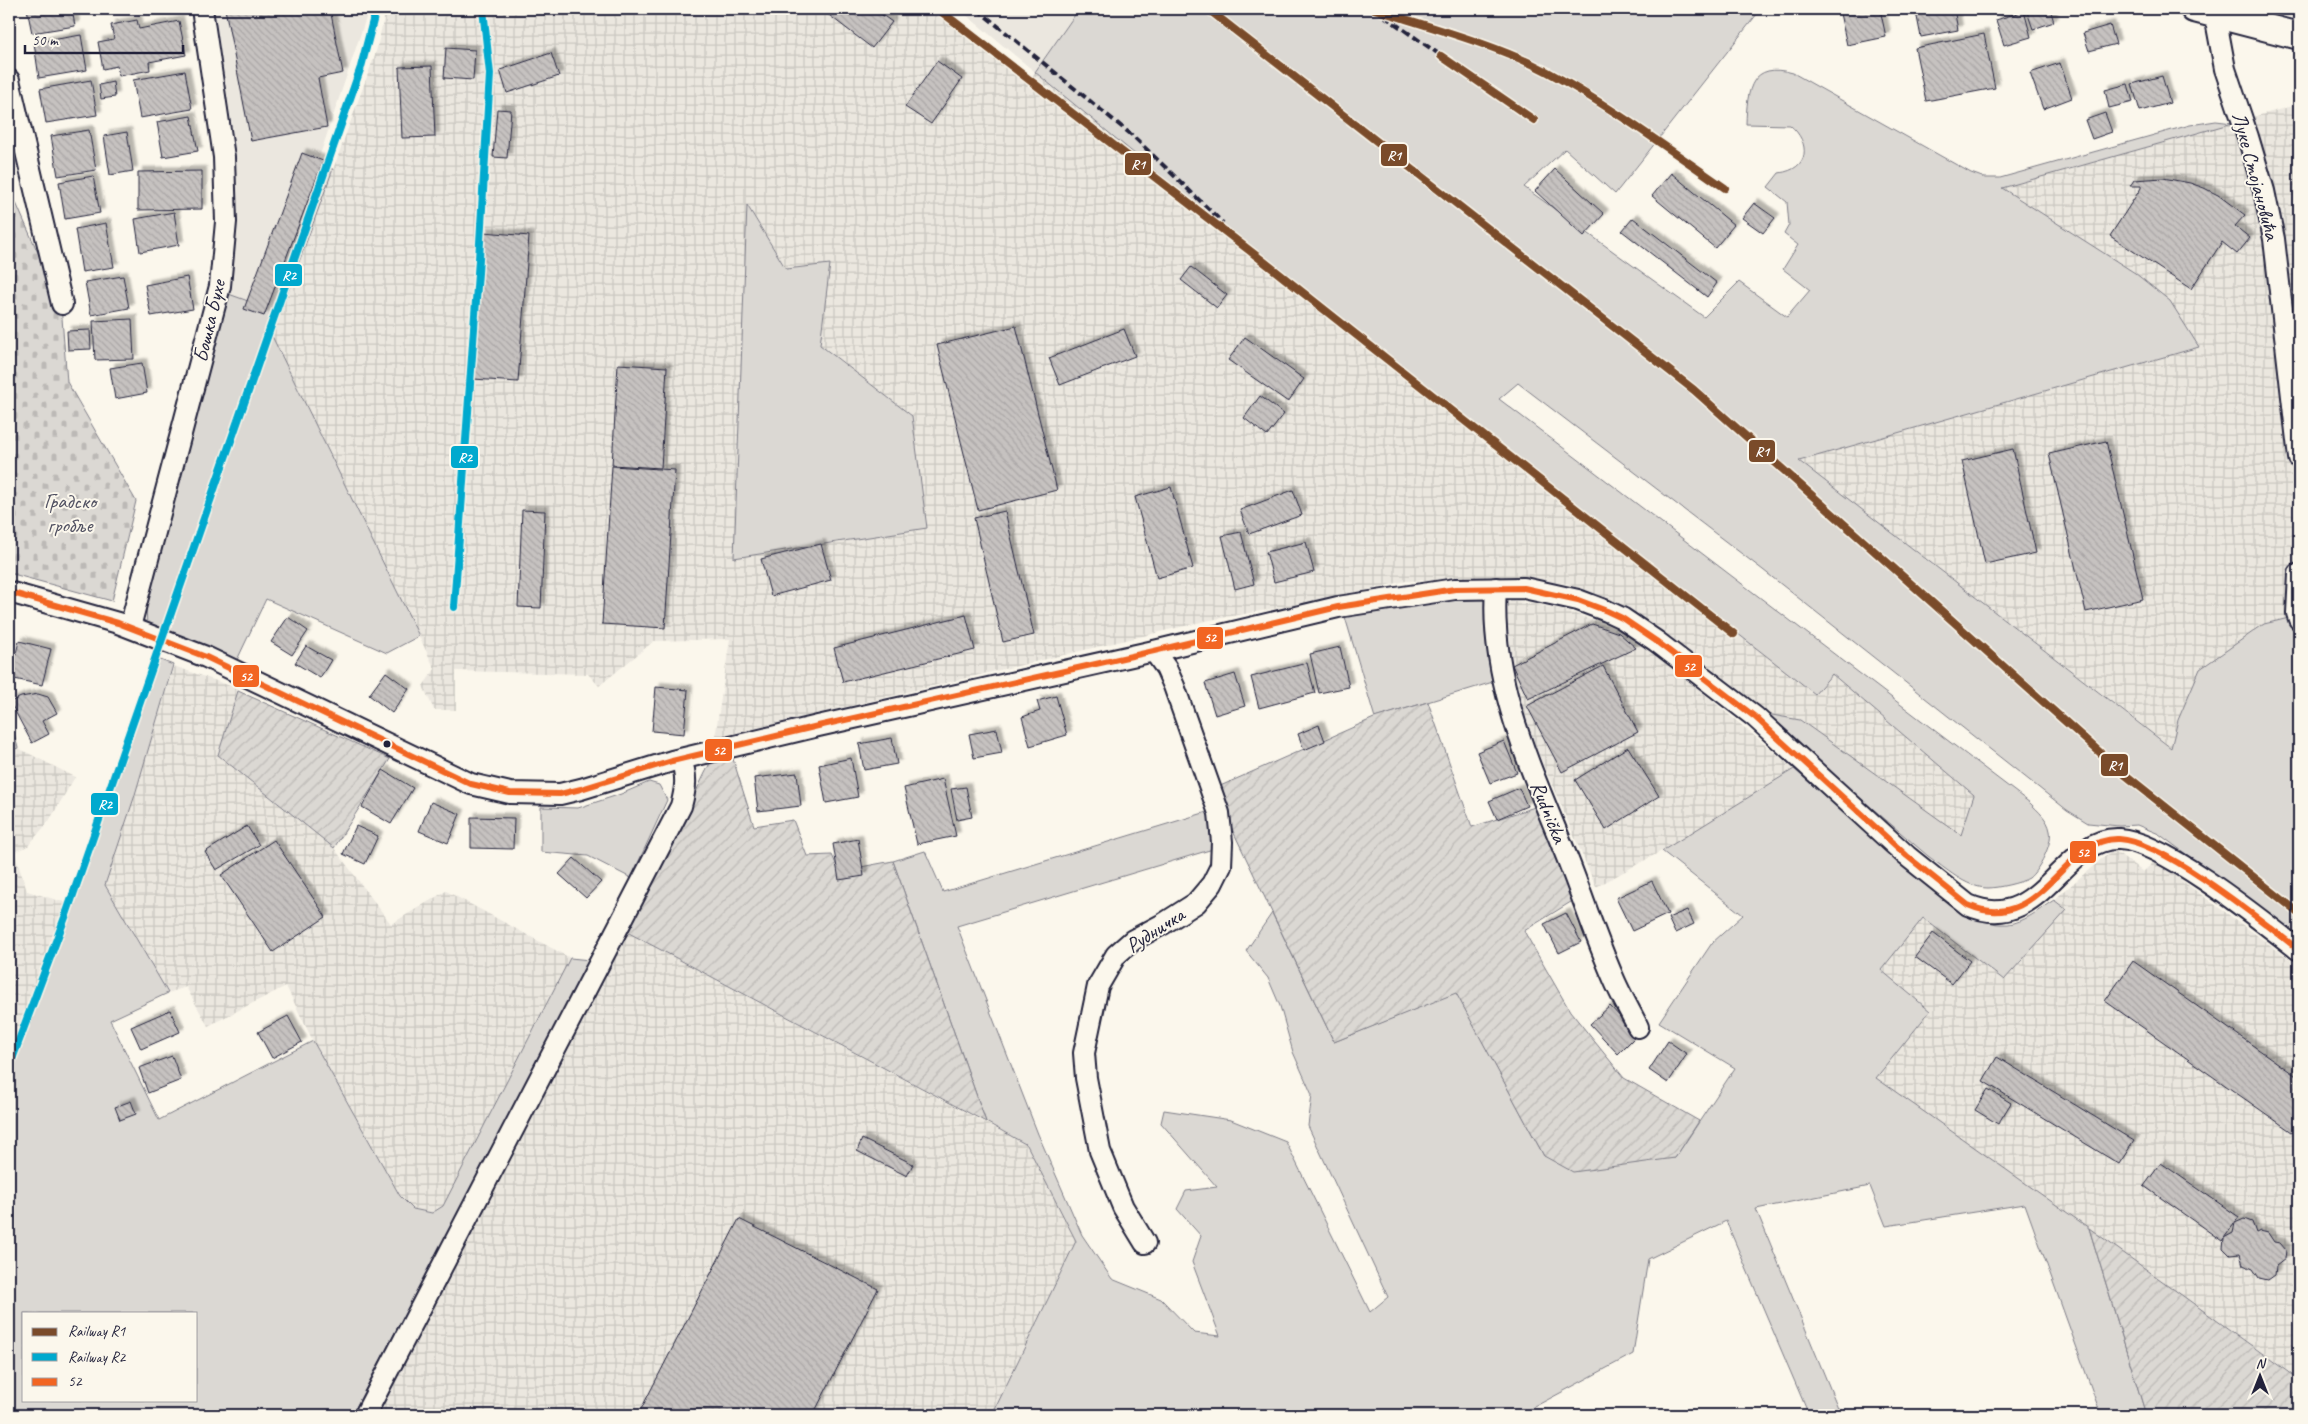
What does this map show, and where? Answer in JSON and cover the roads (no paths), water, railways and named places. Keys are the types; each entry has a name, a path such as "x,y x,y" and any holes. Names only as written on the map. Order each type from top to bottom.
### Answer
{"main road":[{"path":"2204,12 2299,36"}],"street":[{"name":"Бошка Бухе","path":"130,627 220,286 226,222 224,157 202,9"},
{"name":"Луке Стојановића","path":"2204,12 2251,146 2274,239 2299,458"},
{"path":"9,80 62,304"},
{"path":"2299,574 2297,613 2299,619"},
{"name":"Rudnička","path":"1496,588 1494,616 1497,654 1505,691 1518,734 1613,978 1638,1027"},
{"path":"9,592 130,627 206,657 471,784 489,789 528,794 560,794 581,790 681,759 935,698 1154,651 1338,607 1456,589 1538,590 1578,600 1622,618 1656,640 1755,717 1907,856 1968,905 1978,909 1997,911 2023,904 2081,854 2107,840 2119,839 2146,845 2165,855 2259,918 2299,950"},
{"name":"Рудничка","path":"1146,1243 1124,1207 1100,1150 1086,1078 1084,1053 1098,986 1116,955 1133,940 1196,903 1212,884 1222,866 1222,842 1218,813 1174,686 1166,668 1154,651"},
{"path":"365,1415 682,806 686,789 686,775 681,759"}],"railway":[{"path":"9,1067 67,912 361,67 376,9"},
{"path":"454,607 490,74 483,9"},
{"path":"938,9 1263,261 1734,634"},
{"path":"977,9 1133,136 1223,223"},
{"path":"1374,9 1484,44 1546,71 1615,112 1725,188"},
{"path":"1384,16 1534,120"}],"rail line":[{"name":"R2","path":"9,1067 67,912 361,67 376,9"},
{"name":"R2","path":"454,607 490,74 483,9"},
{"name":"R1","path":"938,9 1263,261 1734,634"},
{"name":"R1","path":"1208,9 1694,390 2123,773 2299,913"},
{"name":"R1","path":"1374,9 1484,44 1546,71 1615,112 1725,188"},
{"name":"R1","path":"1441,56 1534,120"}],"park label":[{"name":"Градско гробље","path":"70,513"}]}
